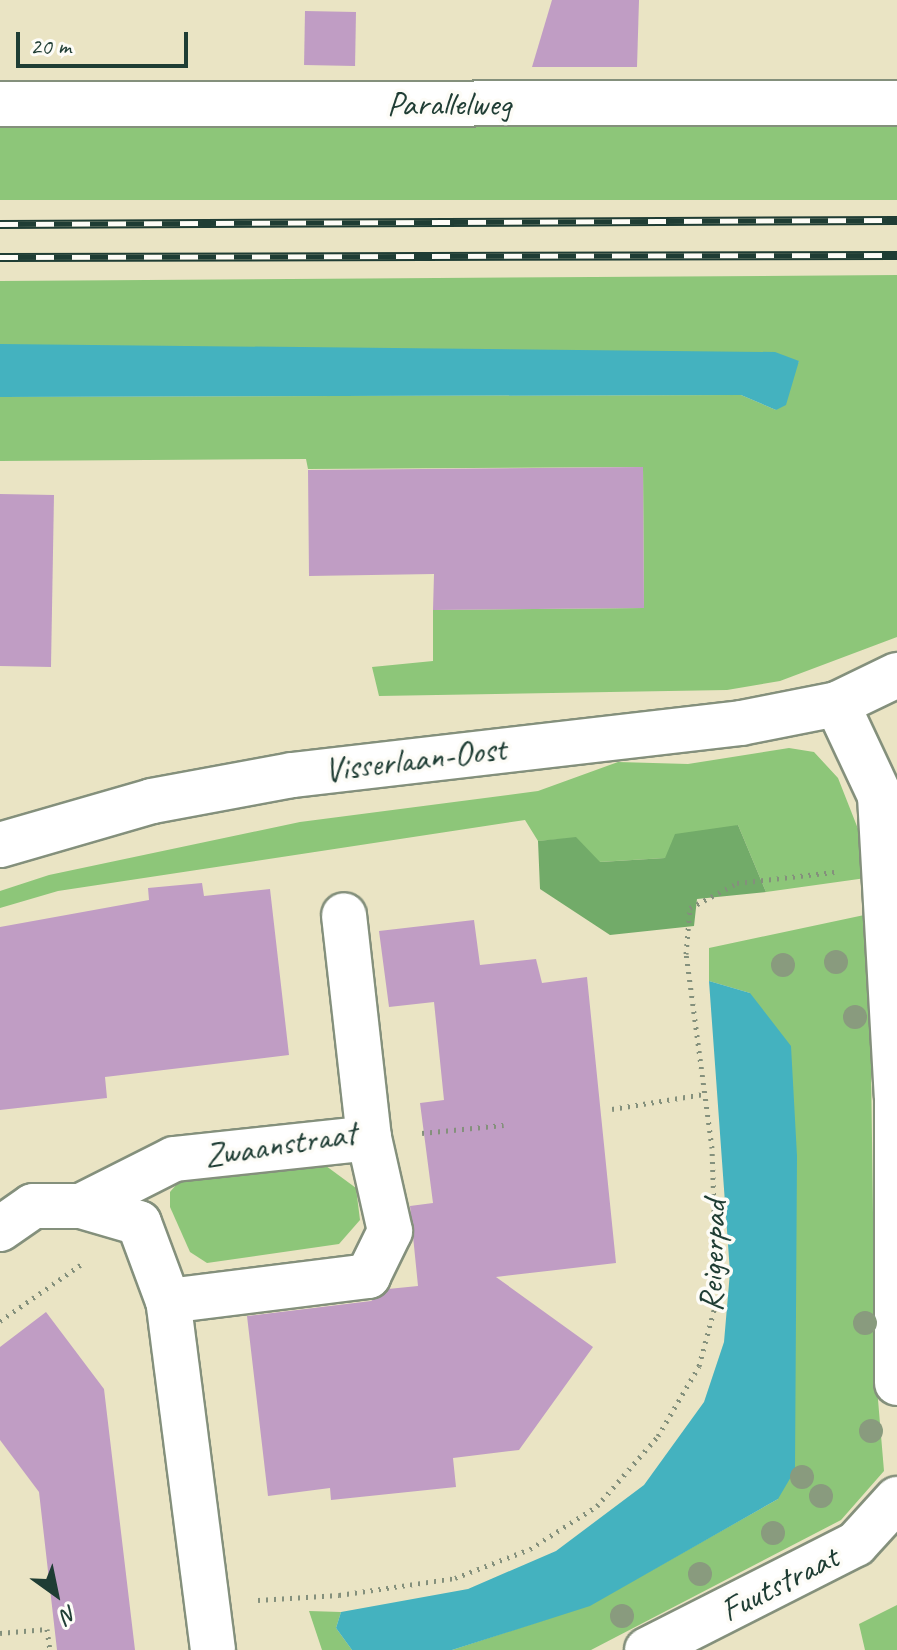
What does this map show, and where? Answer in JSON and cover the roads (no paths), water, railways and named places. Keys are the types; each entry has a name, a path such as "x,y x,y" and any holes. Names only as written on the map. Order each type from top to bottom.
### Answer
{"street":[{"name":"Parallelweg","path":"0,104 897,103"},
{"name":"Visserlaan-Oost","path":"0,845 152,801 292,775 741,723 837,704 897,675"},
{"path":"837,704 880,796 897,1097 897,1383"},
{"name":"Zwaanstraat","path":"81,1206 174,1159 369,1138 344,915"},
{"path":"213,1650 168,1301 368,1276 390,1231 369,1138"},
{"name":"Zwaanstraat","path":"0,1229 33,1206 81,1206 139,1223 168,1301"},
{"name":"Fuutstraat","path":"647,1650 856,1544 897,1499"}],"water":[{"path":"0,344 775,352 799,361 786,405 776,410 741,395 0,397"},
{"path":"709,981 750,993 791,1046 797,1156 795,1470 778,1499 590,1606 452,1650 352,1650 336,1628 341,1612 468,1589 556,1551 644,1485 704,1402 724,1342 730,1272"}],"railway":[{"path":"0,224 897,220"},
{"path":"0,257 897,255"}]}
